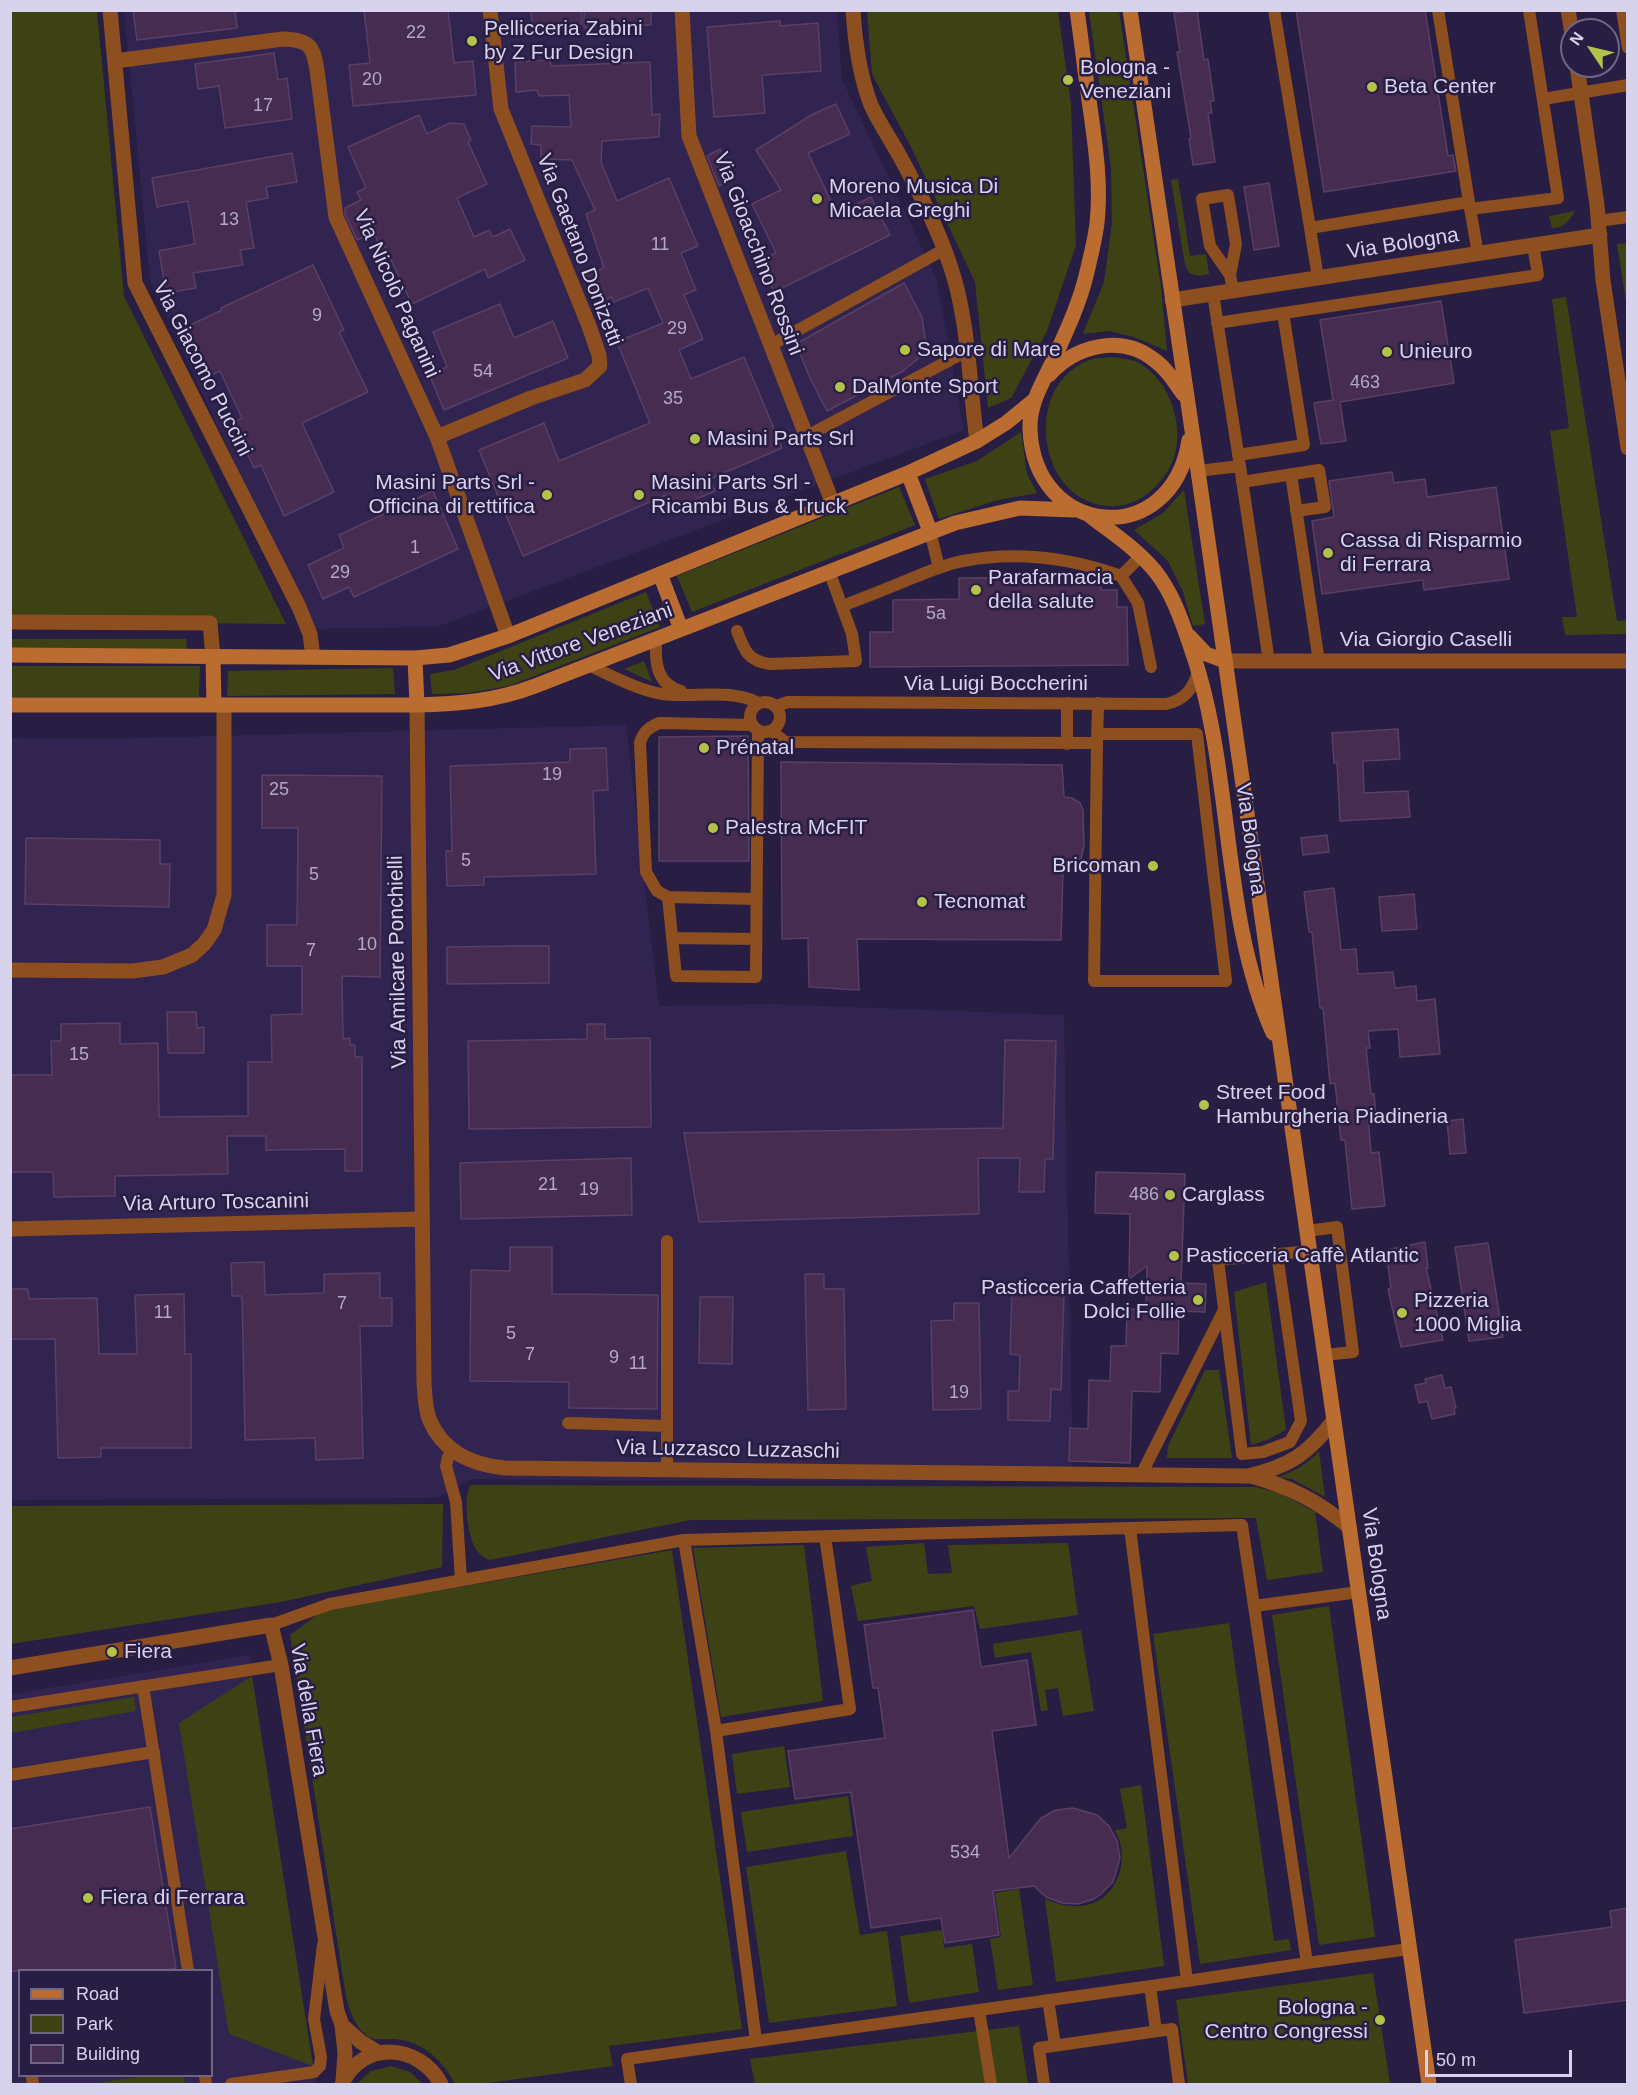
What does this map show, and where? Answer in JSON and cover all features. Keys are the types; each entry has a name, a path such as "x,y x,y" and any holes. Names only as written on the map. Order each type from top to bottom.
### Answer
{"main road":[{"name":"Via Bologna","path":"1077,10 1098,171 1097,223 1085,279 1064,334 1034,401 1029,428 1033,452 1041,473 1059,497 1141,556 1156,573 1168,592 1185,631 1199,670 1213,734 1245,953 1263,1011 1281,1049"},
{"name":"Via Bologna","path":"1130,10 1325,1355 1428,2085"},
{"name":"Via Bologna","path":"1042,384 1058,367 1083,350 1119,345 1153,358 1171,375 1186,399"},
{"name":"Via Vittore Veneziani","path":"10,656 415,658 449,655 508,636 908,473 977,441 1006,423 1034,401"},
{"name":"Via Bologna","path":"1081,512 1113,518 1149,507 1163,496 1178,478 1183,467 1191,426"},
{"path":"908,473 930,531"},
{"name":"Via Vittore Veneziani","path":"10,705 417,705 471,702 508,696 930,531 972,518 1020,508 1081,512"},
{"path":"660,574 681,629"},
{"name":"Via Bologna","path":"1185,631 1206,654 1225,661"},
{"path":"213,657 219,705"},
{"path":"415,658 417,705"}],"street":[{"name":"Via Giacomo Puccini","path":"110,10 135,283 299,607 310,634 314,657"},
{"name":"Via Gaetano Donizetti","path":"437,437 531,398 585,380 600,366 599,355 589,327 501,109 490,10"},
{"name":"Via Gioacchino Rossini","path":"682,10 689,136 833,504"},
{"path":"853,10 857,57 872,107 918,189 945,249 958,293 977,441"},
{"name":"Via Nicolò Paganini","path":"115,62 283,39 298,40 309,45 314,54 317,70 336,217 437,437 508,636"},
{"path":"1579,78 1599,228 1603,280 1622,366 1628,448"},
{"name":"Via Bologna","path":"1172,300 1533,245 1599,228"},
{"path":"10,622 210,622 213,657"},
{"name":"Via Giorgio Caselli","path":"1225,661 1628,661"},
{"path":"10,969 132,971 162,967 192,955 204,944 214,930 224,895 219,705"},
{"name":"Via Amilcare Ponchielli","path":"417,705 422,1219"},
{"name":"Via Arturo Toscanini","path":"10,1229 422,1219"},
{"name":"Via Luzzasco Luzzaschi","path":"422,1219 426,1408 435,1430 453,1450 467,1460 479,1464 505,1468 1248,1476 1268,1471 1298,1458 1315,1443 1334,1420"},
{"name":"Via Luzzasco Luzzaschi","path":"1248,1476 1298,1491 1332,1512 1349,1527"},
{"name":"Via della Fiera","path":"10,1668 271,1625 281,1665 337,2011 342,2025 345,2053 342,2084"},
{"path":"342,2025 361,2042 379,2053 394,2052 415,2058 433,2071 441,2085"},
{"name":"Via della Fiera","path":"342,2084 359,2063 379,2053"}],"lane":[{"path":"1274,10 1318,278"},
{"path":"1438,10 1478,254"},
{"path":"1310,228 1469,206 1558,198 1529,10"},
{"path":"1622,10 1628,48"},
{"path":"1543,99 1628,85"},
{"path":"1230,275 1210,246 1202,199 1228,195 1236,244 1230,275 1233,291"},
{"path":"1599,228 1628,216"},
{"path":"1217,322 1538,275 1533,245"},
{"path":"771,345 945,249"},
{"path":"1213,294 1269,662"},
{"path":"1198,471 1304,445 1283,313"},
{"path":"807,436 967,351"},
{"path":"1242,482 1319,470 1325,507 1296,512"},
{"path":"1291,474 1319,662"},
{"path":"930,531 939,568"},
{"path":"1121,576 1141,556"},
{"path":"842,606 962,561 994,557 1072,561 1121,576 1138,603 1151,667"},
{"path":"737,631 744,649 759,663 856,661 852,634 829,571"},
{"name":"Via Luigi Boccherini","path":"656,639 655,659 664,682 673,689 691,694"},
{"name":"Via Luigi Boccherini","path":"588,665 650,691 668,694 738,696 759,703 768,702 776,706 788,702 1067,704 1174,702 1188,693 1199,670"},
{"path":"668,897 676,976 756,977 755,728 750,712 759,703"},
{"path":"772,731 785,742 1067,744 1097,738 1197,734 1226,981 1094,981 1097,738 1098,703"},
{"path":"1067,704 1067,744"},
{"path":"756,899 668,897 657,891 646,872 640,743 642,735 659,723 755,728 767,733 779,725 781,719 776,706"},
{"path":"672,938 756,939"},
{"path":"1307,1231 1337,1227 1353,1352 1325,1355"},
{"path":"667,1241 667,1470"},
{"path":"1277,1254 1301,1421 1290,1442 1263,1452 1242,1454 1218,1260 1277,1254 1310,1251"},
{"path":"1141,1475 1224,1309"},
{"path":"568,1424 666,1426"},
{"path":"453,1450 448,1457 447,1466 456,1502 461,1580"},
{"path":"271,1625 330,1604 684,1540 1242,1525 1307,1963"},
{"path":"1130,1528 1187,1981"},
{"path":"716,1731 850,1709 825,1536"},
{"path":"684,1540 716,1731 756,2041"},
{"path":"1254,1606 1359,1592"},
{"path":"10,1707 281,1665"},
{"path":"143,1686 188,1969"},
{"path":"10,1775 153,1752"},
{"path":"231,2085 318,2070 321,2062 314,2019 325,1936"},
{"path":"631,2085 627,2059 1409,1949"},
{"path":"1150,1986 1156,2031"},
{"path":"1048,2000 1055,2045"},
{"path":"979,2010 991,2085"},
{"path":"1044,2085 1039,2048 1172,2029 1179,2085"}],"shaded area":[{"path":"124,11 837,11 842,79 937,280 964,430 437,627 312,629 150,281"},
{"path":"626,725 659,1006 771,1004 1064,1015 1073,1480 472,1479 437,1498 11,1500 10,738 102,739"},
{"path":"249,1655 316,2084 11,2084 11,1694"}],"green space":[{"path":"10,11 97,11 124,296 286,624 11,621"},
{"path":"867,11 1058,11 1071,105 1076,245 1047,331 1011,398 988,408 975,282 911,147 872,74"},
{"path":"1089,11 1119,11 1161,286 1167,351 1137,338 1110,331 1083,334 1104,282 1112,223 1111,168"},
{"path":"1178,179 1190,256 1206,254 1209,274 1198,276 1189,273 1185,265 1171,180"},
{"path":"1575,211 1566,223 1552,228 1549,216"},
{"path":"1628,243 1627,309 1617,244"},
{"path":"1566,297 1617,621 1627,620 1627,634 1565,635 1562,617 1577,617 1550,431 1569,428 1552,299"},
{"path":"1112,357 1135,361 1149,370 1160,382 1174,412 1177,429 1177,445 1173,461 1165,475 1150,492 1138,500 1117,506 1090,502 1069,489 1055,469 1047,444 1047,418 1053,394 1068,374 1092,359"},
{"path":"1021,432 1027,474 1037,493 994,501 939,519 925,479 977,461"},
{"path":"899,487 915,525 692,612 677,576"},
{"path":"1184,490 1205,624 1193,626 1183,592 1168,561 1134,530 1163,513"},
{"path":"646,592 660,627 509,686 469,693 432,694 430,674 454,670"},
{"path":"11,639 186,639 187,650 11,648"},
{"path":"644,661 652,682 624,669"},
{"path":"11,666 200,666 199,697 11,697"},
{"path":"393,668 395,694 227,696 228,671"},
{"path":"1266,1282 1286,1430 1251,1445 1234,1292"},
{"path":"1205,1370 1219,1370 1232,1458 1167,1458 1168,1446"},
{"path":"1319,1451 1325,1497 1292,1479 1278,1477 1300,1467"},
{"path":"471,1485 1256,1487 1280,1493 1315,1512 1323,1572 1267,1580 1256,1518 691,1520 490,1560 478,1552 471,1539 467,1499"},
{"path":"443,1504 442,1567 281,1602 11,1644 11,1506"},
{"path":"924,1543 928,1574 952,1573 948,1545 1068,1543 1078,1615 980,1629 974,1606 858,1621 851,1586 872,1581 866,1547"},
{"path":"804,1545 823,1701 721,1717 693,1548"},
{"path":"672,1550 742,2029 609,2046 613,2066 480,2084 455,2084 437,2059 422,2047 403,2040 369,2037 358,2027 351,2012 346,1997 290,1635 322,1611"},
{"path":"1329,1606 1375,1937 1319,1945 1272,1615"},
{"path":"1229,1623 1274,1941 1289,1939 1291,1950 1200,1964 1153,1634"},
{"path":"1081,1630 1094,1711 1063,1716 1058,1688 1045,1690 1048,1710 1041,1711 1031,1652 995,1658 993,1644"},
{"path":"252,1676 313,2066 229,2034 179,1723"},
{"path":"134,1697 136,1711 11,1733 11,1717"},
{"path":"784,1746 790,1787 737,1794 732,1754"},
{"path":"1141,1785 1164,1966 1056,1982 1045,1899 1069,1906 1080,1906 1100,1900 1108,1893 1115,1883 1122,1861 1121,1845 1115,1830 1127,1828 1120,1789"},
{"path":"848,1796 853,1836 747,1852 741,1812"},
{"path":"846,1851 860,1935 887,1931 897,2006 769,2023 746,1867"},
{"path":"1019,1889 1033,1985 998,1990 990,1939 1001,1937 995,1893"},
{"path":"942,1930 944,1948 972,1944 979,1992 909,2003 900,1936"},
{"path":"1373,1973 1390,2084 1188,2084 1176,2000"},
{"path":"1019,2026 1028,2084 755,2084 750,2059"},
{"path":"391,2066 410,2072 423,2084 357,2084 371,2071"},
{"path":"139,2077 184,2077 185,2084 88,2084"}],"building":[{"path":"133,10 235,10 237,28 137,40"},
{"path":"364,10 448,10 454,63 473,61 476,95 353,106 349,65 370,63"},
{"path":"531,10 581,10 582,24 532,25"},
{"path":"584,10 651,10 651,25 584,28"},
{"path":"1197,10 1204,60 1208,59 1214,101 1210,101 1212,113 1208,113 1215,162 1193,165 1189,139 1191,138 1177,52 1180,52 1174,13"},
{"name":"Beta Center","path":"1296,10 1425,10 1448,156 1453,155 1456,171 1324,192"},
{"path":"780,21 780,26 818,23 821,71 762,75 765,113 714,117 707,27"},
{"path":"274,53 278,80 287,78 292,119 225,128 219,86 198,89 195,64"},
{"path":"550,60 551,66 650,62 652,115 660,114 659,137 602,141 601,162 617,201 669,178 698,246 681,253 696,290 684,295 703,339 679,350 691,379 744,357 782,448 710,479 715,491 672,509 666,495 523,556 479,450 544,423 559,461 650,423 617,342 663,323 648,288 614,302 612,297 597,303 585,276 604,268 586,214 595,210 572,160 541,159 541,145 531,144 532,126 571,127 569,95 539,96 537,90 516,92 515,62"},
{"path":"836,104 850,134 808,153 837,214 871,197 890,235 774,292 759,261 776,253 752,204 781,190 756,150 813,114"},
{"path":"419,115 427,134 450,123 464,124 471,140 468,142 487,184 457,198 474,237 489,230 493,237 510,229 525,260 488,278 485,269 412,304 385,247 381,249 374,233 357,240 345,214 345,208 361,200 357,192 366,188 348,147"},
{"path":"720,149 735,177 719,186 707,156"},
{"path":"292,153 297,182 266,187 268,198 246,202 254,248 240,250 243,265 193,273 196,288 166,293 159,251 195,244 188,201 157,207 152,178"},
{"path":"1269,183 1279,246 1254,250 1244,187"},
{"path":"313,265 344,330 339,332 368,392 302,423 334,492 284,516 261,465 254,468 233,423 242,418 220,371 207,377 184,328"},
{"path":"904,283 922,317 925,338 920,357 903,371 827,411 796,344"},
{"name":"Unieuro","path":"1441,301 1454,383 1340,402 1346,441 1321,444 1314,403 1333,400 1320,320"},
{"path":"500,304 514,338 553,321 568,358 444,410 429,374 447,367 433,332"},
{"path":"1392,472 1394,483 1425,479 1427,497 1496,487 1509,579 1424,590 1423,580 1322,594 1312,521 1334,517 1329,481"},
{"path":"433,491 458,549 354,597 349,587 323,599 308,565 344,548 339,535"},
{"path":"959,578 1101,578 1101,590 1117,590 1117,607 1127,607 1128,665 870,667 870,632 893,632 893,600 959,599"},
{"path":"1398,729 1400,759 1363,761 1364,793 1408,791 1410,817 1340,821 1337,762 1334,763 1332,733"},
{"path":"748,736 749,861 659,861 659,737"},
{"path":"606,748 608,790 593,791 596,874 484,877 484,885 447,886 446,851 452,851 450,766 570,762 570,749"},
{"name":"Tecnomat","path":"781,762 1062,765 1064,797 1072,798 1080,803 1083,810 1084,846 1081,859 1063,871 1061,940 857,939 859,990 809,987 808,938 782,939"},
{"path":"262,775 382,776 380,977 342,976 343,1039 350,1038 350,1045 355,1045 355,1057 362,1057 362,1171 345,1171 345,1149 266,1150 266,1136 227,1136 228,1174 115,1176 115,1196 54,1197 53,1172 10,1172 10,1075 52,1075 51,1041 61,1041 61,1024 120,1023 120,1044 158,1043 159,1117 248,1116 248,1062 272,1062 271,1015 302,1014 302,966 267,966 267,925 297,925 298,828 262,828"},
{"path":"1327,835 1329,852 1303,855 1301,838"},
{"path":"26,838 160,840 160,864 170,864 169,907 25,904"},
{"path":"1334,888 1341,950 1356,949 1358,974 1393,972 1395,988 1416,986 1417,1001 1435,999 1440,1054 1400,1057 1398,1029 1368,1031 1370,1048 1366,1048 1376,1116 1368,1117 1371,1153 1379,1152 1385,1206 1352,1209 1345,1140 1341,1140 1335,1083 1330,1084 1323,1008 1320,1008 1312,932 1309,932 1304,892"},
{"path":"1414,894 1417,929 1382,931 1379,897"},
{"path":"549,946 549,983 447,984 447,947"},
{"path":"167,1012 196,1012 197,1028 204,1027 204,1053 168,1053"},
{"path":"587,1024 605,1024 605,1039 650,1038 651,1127 469,1129 468,1041 587,1039"},
{"path":"1005,1040 1056,1041 1053,1159 1045,1159 1044,1192 1019,1192 1020,1158 978,1158 979,1214 699,1222 684,1133 1003,1128"},
{"path":"1463,1119 1466,1153 1450,1154 1447,1121"},
{"path":"631,1158 632,1215 461,1219 460,1163"},
{"path":"1096,1172 1185,1174 1181,1283 1206,1284 1205,1312 1179,1311 1178,1354 1161,1353 1160,1392 1132,1391 1130,1463 1069,1461 1070,1428 1088,1429 1089,1380 1110,1381 1111,1346 1126,1346 1127,1309 1146,1310 1147,1266 1129,1279 1130,1214 1095,1213"},
{"path":"1425,1242 1428,1268 1426,1268 1443,1340 1401,1347 1388,1289 1391,1288 1386,1250"},
{"path":"1488,1243 1503,1337 1469,1341 1455,1247"},
{"path":"510,1247 552,1247 552,1294 658,1295 657,1409 569,1408 569,1382 470,1381 471,1270 510,1271"},
{"path":"264,1262 265,1295 324,1293 324,1274 380,1273 380,1298 392,1298 392,1326 360,1326 363,1458 316,1460 315,1438 245,1440 242,1296 232,1296 231,1263"},
{"path":"805,1274 824,1274 824,1289 844,1289 846,1409 808,1410"},
{"path":"10,1289 28,1289 29,1299 97,1298 99,1354 137,1354 135,1295 184,1294 185,1354 191,1354 191,1448 101,1448 101,1457 58,1458 55,1339 10,1339"},
{"path":"1012,1289 1064,1291 1061,1390 1051,1389 1050,1421 1008,1420 1008,1391 1019,1391 1020,1355 1010,1354"},
{"path":"700,1297 733,1297 732,1364 699,1363"},
{"path":"954,1303 979,1303 981,1409 933,1410 931,1321 954,1320"},
{"path":"1442,1375 1445,1388 1451,1387 1456,1408 1454,1408 1455,1414 1432,1419 1427,1401 1419,1403 1415,1385 1426,1383 1425,1379"},
{"path":"973,1610 981,1667 1027,1660 1036,1725 992,1731 1009,1858 1041,1818 1056,1810 1073,1808 1097,1815 1109,1826 1117,1841 1120,1858 1113,1882 1094,1899 1078,1904 1062,1903 1046,1897 1034,1886 993,1891 999,1935 945,1943 941,1918 871,1928 851,1792 795,1799 788,1751 885,1738 878,1688 873,1688 864,1625"},
{"name":"Fiera di Ferrara","path":"150,1807 176,1968 18,1969 18,1971 10,1971 10,1829"},
{"path":"1628,1908 1628,2000 1524,2013 1515,1940 1612,1927 1610,1911"}],"place":[{"name":"Pellicceria Zabini by Z Fur Design","path":"472,41"},
{"name":"Bologna - Veneziani","path":"1068,80"},
{"name":"Beta Center","path":"1372,87"},
{"name":"Moreno Musica Di Micaela Greghi","path":"817,199"},
{"name":"Sapore di Mare","path":"905,350"},
{"name":"Unieuro","path":"1387,352"},
{"name":"DalMonte Sport","path":"840,387"},
{"name":"Masini Parts Srl","path":"695,439"},
{"name":"Masini Parts Srl - Officina di rettifica","path":"547,495"},
{"name":"Masini Parts Srl - Ricambi Bus & Truck","path":"639,495"},
{"name":"Cassa di Risparmio di Ferrara","path":"1328,553"},
{"name":"Parafarmacia della salute","path":"976,590"},
{"name":"Prénatal","path":"704,748"},
{"name":"Palestra McFIT","path":"713,828"},
{"name":"Bricoman","path":"1153,866"},
{"name":"Tecnomat","path":"922,902"},
{"name":"Street Food Hamburgheria Piadineria","path":"1204,1105"},
{"name":"Carglass","path":"1170,1195"},
{"name":"Pasticceria Caffè Atlantic","path":"1174,1256"},
{"name":"Pasticceria Caffetteria Dolci Follie","path":"1198,1300"},
{"name":"Pizzeria 1000 Miglia","path":"1402,1313"},
{"name":"Fiera","path":"112,1652"},
{"name":"Fiera di Ferrara","path":"88,1898"},
{"name":"Bologna - Centro Congressi","path":"1380,2020"}]}
